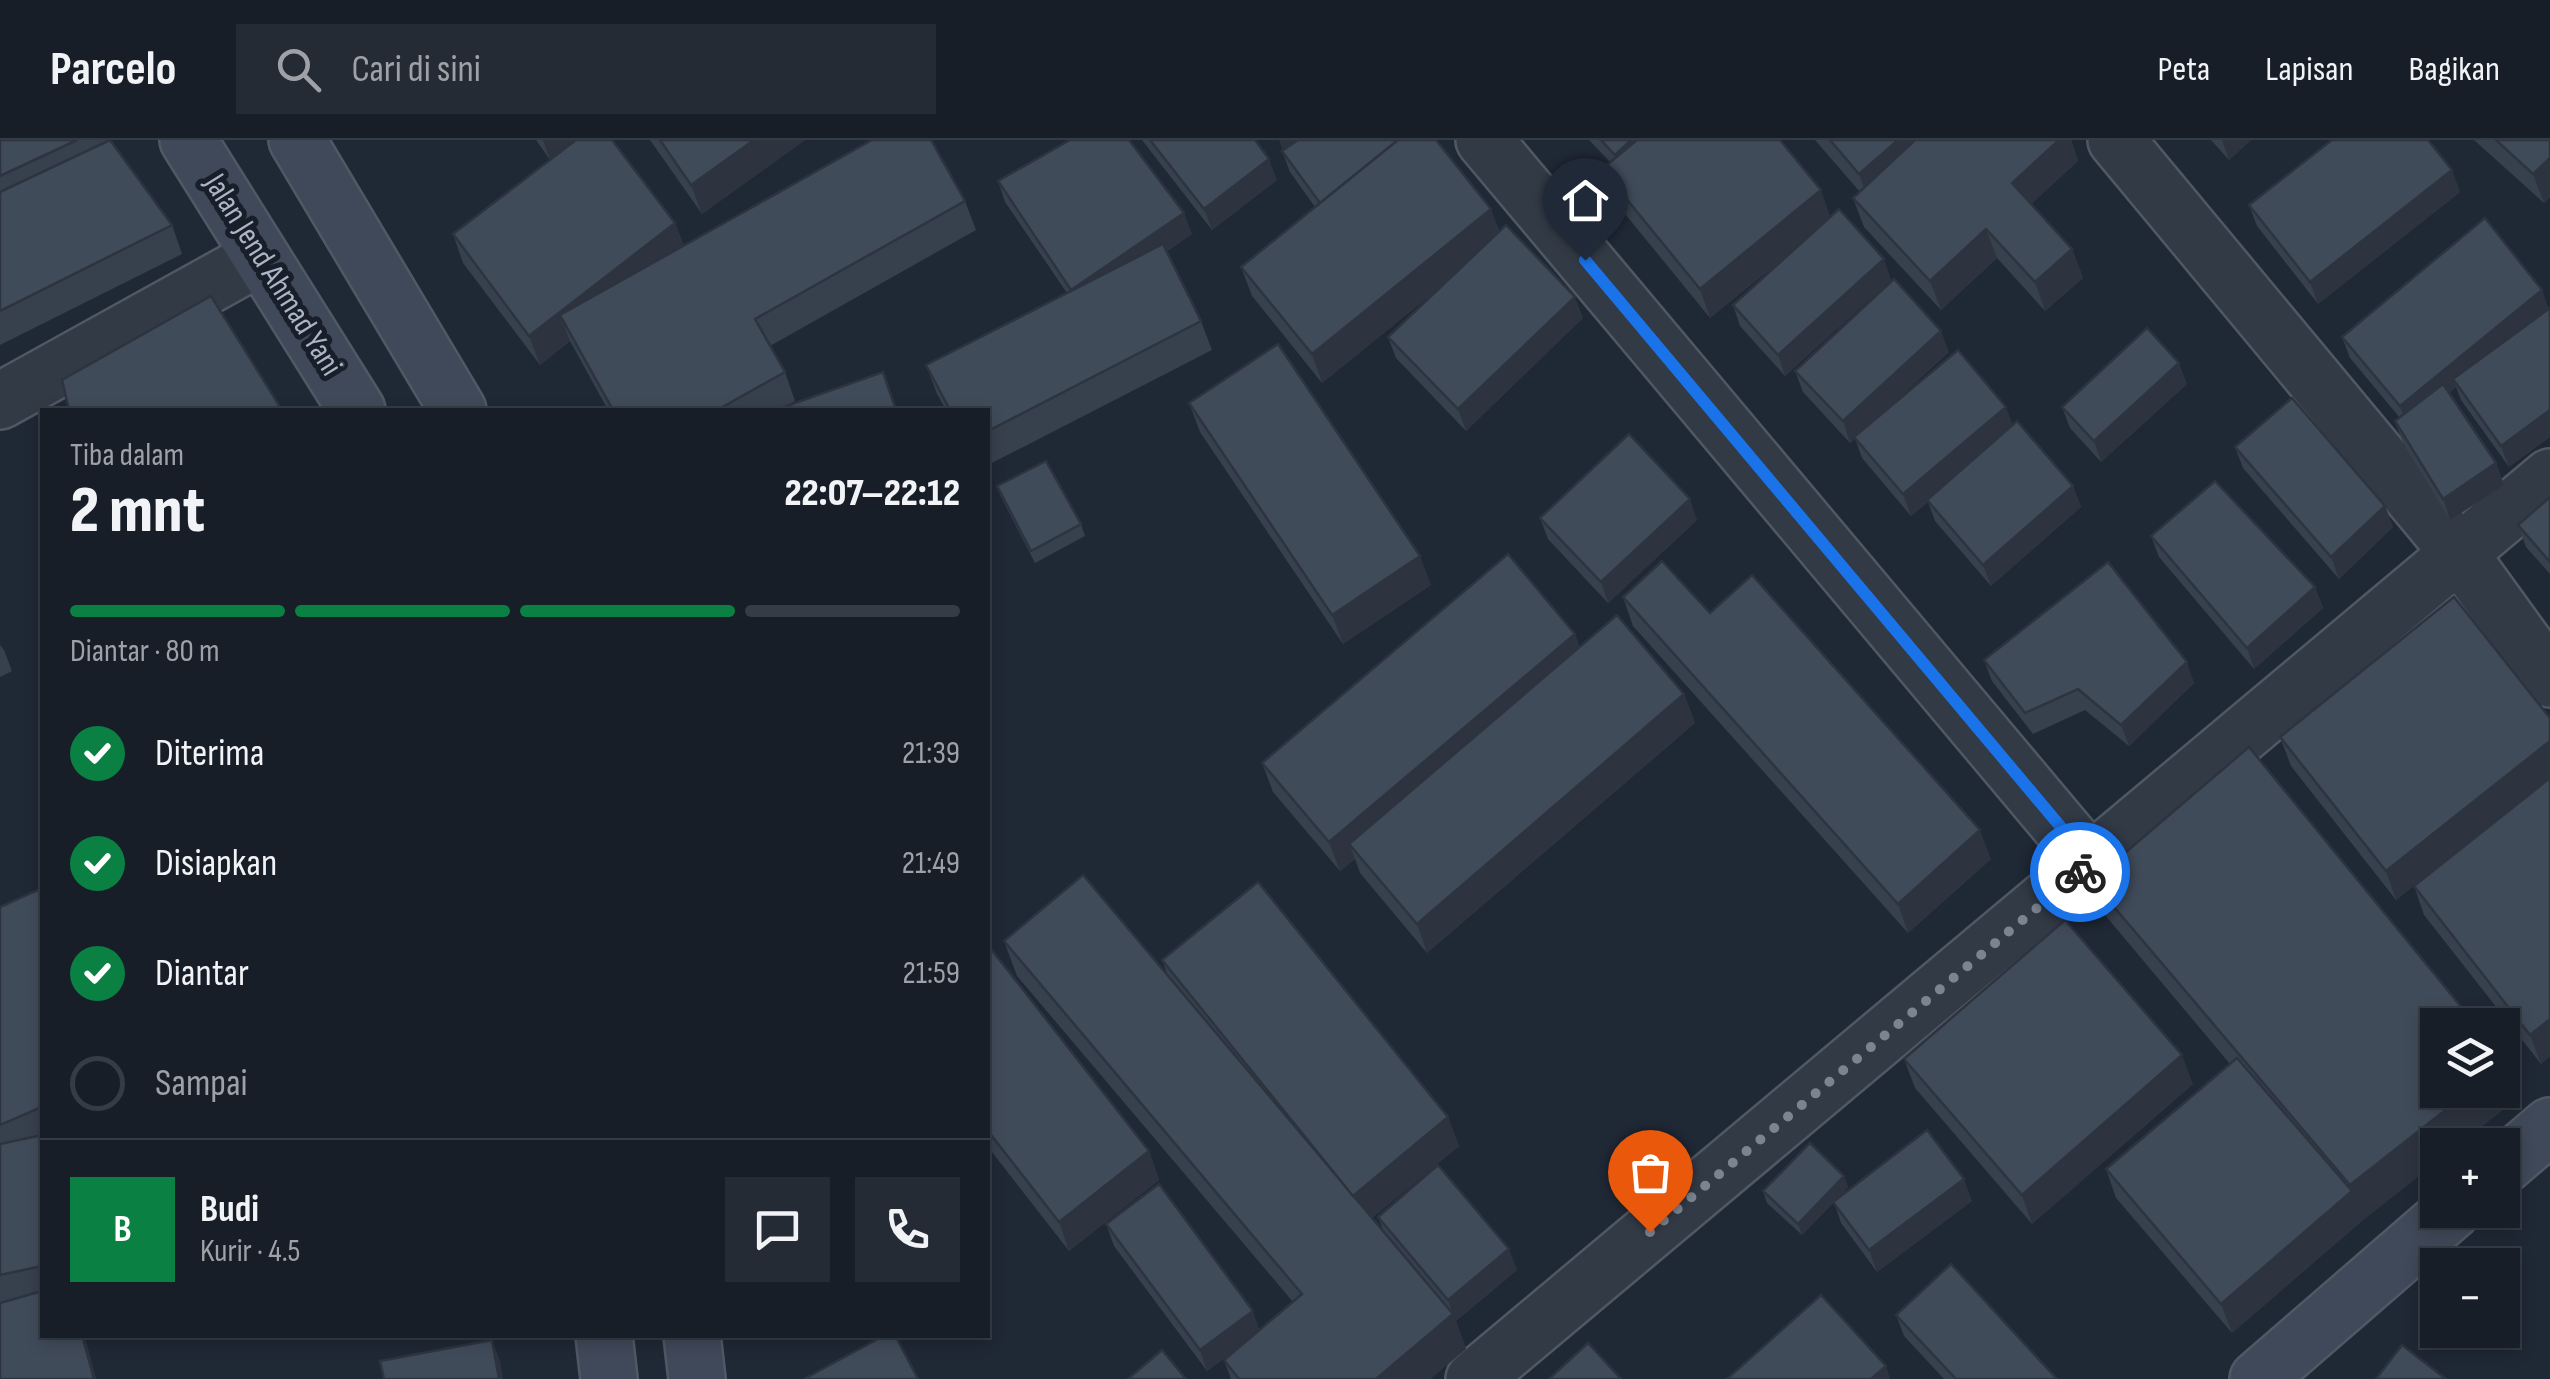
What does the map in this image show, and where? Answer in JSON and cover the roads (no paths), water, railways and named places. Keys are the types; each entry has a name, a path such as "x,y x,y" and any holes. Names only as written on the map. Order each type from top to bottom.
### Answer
{"main road":[{"name":"Jalan Jend Ahmad Yani","path":"188,140 356,408"},
{"path":"297,140 457,408"},
{"path":"2520,1152 2550,1126"},
{"path":"2258,1379 2432,1228"},
{"path":"604,1338 608,1379"},
{"path":"692,1338 697,1379"}],"street":[{"path":"1484,140 2091,863"},
{"path":"2116,140 2460,553 2550,679"},
{"path":"0,401 260,256"},
{"path":"1474,1379 2550,477"}]}
